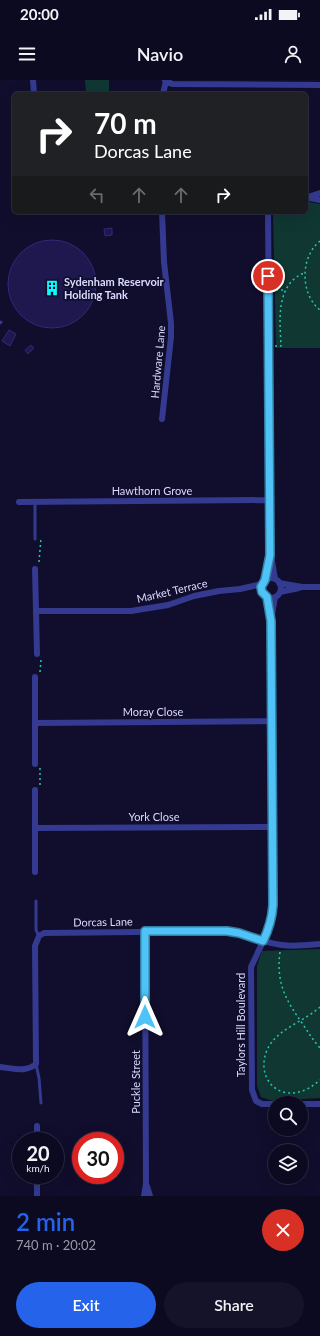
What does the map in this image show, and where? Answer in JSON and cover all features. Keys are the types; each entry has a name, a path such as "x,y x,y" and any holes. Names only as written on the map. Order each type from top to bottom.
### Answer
{"street":[{"path":"33,80 34,92"},
{"path":"163,92 166,81 172,84 320,85"},
{"path":"308,198 320,193"},
{"path":"308,198 320,200"},
{"name":"Hardware Lane","path":"162,214 164,262 171,323 171,337 162,418"},
{"path":"268,214 270,555 264,582 265,594 275,597 280,592 302,587 320,587"},
{"name":"Hawthorn Grove","path":"19,502 270,500"},
{"path":"270,555 280,592"},
{"path":"35,569 37,654"},
{"path":"264,582 270,578 302,587"},
{"name":"Market Terrace","path":"36,611 131,611 168,605 194,596 240,589 264,582"},
{"name":"Market Terrace","path":"240,589 265,594"},
{"name":"Taylors Hill Boulevard","path":"265,594 271,621"},
{"name":"Taylors Hill Boulevard","path":"268,1104 262,1104 256,1101 252,1090 251,967 272,920 273,905 271,621 275,597"},
{"path":"35,677 35,764"},
{"name":"Moray Close","path":"35,723 272,722"},
{"path":"35,790 35,872"},
{"name":"York Close","path":"35,828 272,827"},
{"name":"Puckle Street","path":"144,1196 146,1184 145,931"},
{"name":"Dorcas Lane","path":"39,936 44,933 227,931 281,945 320,944"},
{"path":"0,1067 25,1070 36,1064 35,946 39,936"},
{"path":"308,1104 320,1104"},
{"path":"37,1126 37,1132"},
{"path":"37,1184 37,1196"},
{"name":"Puckle Street","path":"146,1184 150,1196"}],"lane":[{"path":"35,502 35,538"},
{"path":"36,901 36,930 39,936"},
{"path":"36,1064 41,1103"}],"path":[{"path":"320,241 308,256 304,273 309,295 320,310"},
{"path":"269,347 281,346 280,311 282,301 286,290 300,275 304,273"},
{"path":"268,291 286,290"},
{"path":"35,534 41,534 41,538 39,569 35,569"},
{"path":"35,754 40,754 40,790 35,790"},
{"path":"281,945 279,968 282,988 290,1006 320,1048"},
{"path":"320,1007 284,1031 270,1044 265,1056 264,1073 271,1085 279,1091 296,1092 307,1089 320,1080"}],"green space":[{"path":"85,80 109,80 109,92 86,92"},
{"path":"308,201 320,204 320,348 276,348 273,214 308,214"},
{"path":"320,949 320,1098 308,1099 308,1096 268,1096 268,1099 261,1097 257,1086 257,966 262,951"}],"building":[{"path":"112,228 112,235 105,236 104,229"},
{"name":"Sydenham Reservoir Holding Tank","path":"52,240 69,243 83,253 93,267 96,284 93,301 83,315 69,325 52,328 35,325 21,315 11,301 8,284 11,267 21,253 35,243"},
{"path":"9,330 16,334 10,346 2,341"},
{"path":"31,345 34,348 28,354 25,350"}],"place":[{"name":"Sydenham Reservoir Holding Tank","path":"52,288"}],"route":[{"path":"145,1017 145,931 227,931 239,933 263,941 272,920 271,621 267,597 261,590 262,584 265,580 270,555 268,276"}]}
